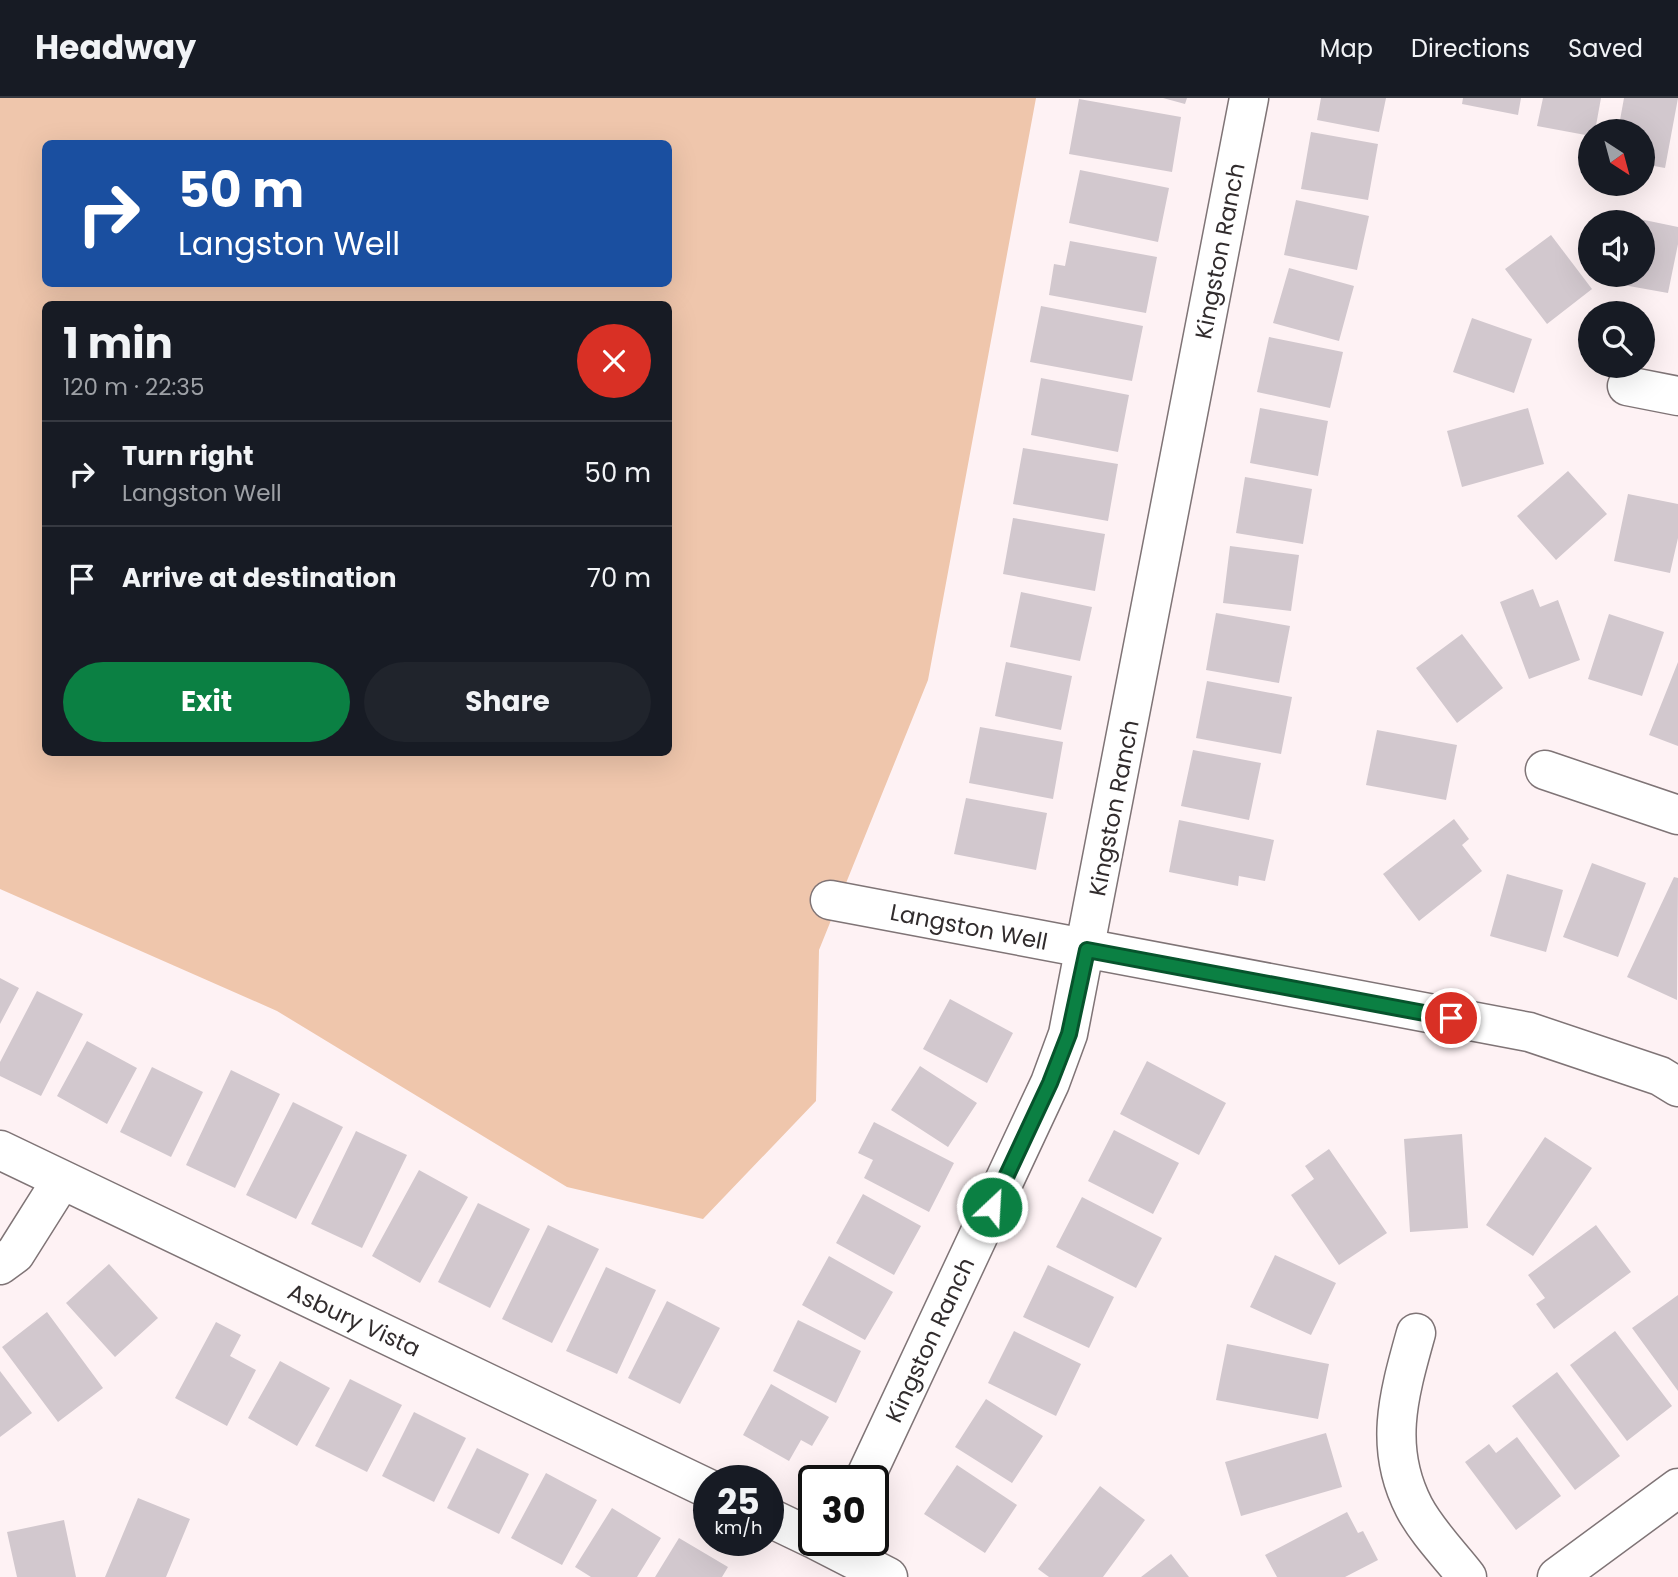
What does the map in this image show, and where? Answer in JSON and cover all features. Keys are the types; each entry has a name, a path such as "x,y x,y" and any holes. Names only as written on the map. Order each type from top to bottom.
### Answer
{"street":[{"name":"Kingston Ranch","path":"871,1465 1050,1083 1069,1034 1249,98"},
{"path":"1627,386 1678,396"},
{"path":"1545,770 1678,815"},
{"name":"Langston Well","path":"830,900 1529,1032 1660,1076 1678,1087"},
{"name":"Asbury Vista","path":"0,1150 693,1481"},
{"path":"0,1265 15,1254 61,1181"},
{"path":"1416,1333 1397,1401 1395,1451 1414,1507 1467,1577"},
{"path":"1558,1577 1678,1488"},
{"path":"850,1556 888,1577"}],"shaded area":[{"path":"0,98 1036,98 928,680 819,950 816,1101 703,1219 567,1187 277,1011 0,889"}],"building":[{"path":"1163,98 1187,98 1185,104"},
{"path":"1321,98 1386,98 1379,132 1317,120"},
{"path":"1463,98 1521,98 1518,115 1462,104"},
{"path":"1543,98 1601,98 1597,119 1578,119 1578,134 1537,126"},
{"path":"1624,98 1678,98 1665,168 1656,166 1656,119 1620,119"},
{"path":"1079,99 1181,117 1172,172 1069,154"},
{"path":"1311,132 1378,144 1368,200 1301,189"},
{"path":"1080,170 1169,188 1158,242 1069,223"},
{"path":"1296,200 1369,216 1357,270 1284,255"},
{"path":"1655,222 1678,227 1678,244 1668,293 1634,287 1655,287"},
{"path":"1551,235 1578,271 1578,287 1592,289 1547,324 1505,269"},
{"path":"1070,241 1157,257 1146,313 1049,295 1054,264 1065,266"},
{"path":"1289,268 1354,286 1339,341 1273,323"},
{"path":"1041,306 1143,326 1132,381 1030,362"},
{"path":"1472,318 1532,339 1514,393 1453,372"},
{"path":"1269,337 1343,352 1330,408 1257,392"},
{"path":"1041,378 1129,395 1118,452 1031,435"},
{"path":"1260,408 1328,421 1318,476 1250,463"},
{"path":"1528,408 1544,464 1462,487 1447,431"},
{"path":"1023,448 1118,464 1108,521 1013,504"},
{"path":"1568,471 1607,514 1556,560 1517,516"},
{"path":"1245,477 1312,489 1303,544 1236,533"},
{"path":"1628,494 1678,504 1678,538 1670,573 1614,561"},
{"path":"1013,518 1105,534 1095,591 1003,574"},
{"path":"1230,546 1299,555 1291,611 1223,603"},
{"path":"1533,589 1540,607 1558,600 1580,660 1529,679 1500,602"},
{"path":"1021,592 1092,607 1080,661 1010,647"},
{"path":"1216,613 1290,626 1279,683 1206,670"},
{"path":"1609,614 1664,632 1642,696 1588,679"},
{"path":"1462,634 1503,688 1457,723 1416,668"},
{"path":"1006,662 1072,676 1061,730 995,716"},
{"path":"1678,662 1678,746 1649,735"},
{"path":"1207,681 1292,697 1281,754 1196,738"},
{"path":"980,727 1063,742 1053,799 969,783"},
{"path":"1377,730 1457,745 1446,800 1366,785"},
{"path":"1193,750 1261,763 1249,820 1181,806"},
{"path":"966,798 1047,813 1036,870 954,854"},
{"path":"1454,819 1469,839 1462,845 1482,871 1419,921 1383,874"},
{"path":"1179,820 1274,840 1265,881 1239,876 1238,886 1169,872"},
{"path":"1592,863 1646,883 1618,957 1563,937"},
{"path":"1507,874 1563,890 1546,952 1490,936"},
{"path":"1674,877 1678,878 1677,1000 1627,977"},
{"path":"0,978 19,988 0,1024"},
{"path":"37,991 83,1014 41,1096 0,1076 0,1062"},
{"path":"950,999 1013,1033 987,1083 923,1049"},
{"path":"87,1041 137,1068 107,1124 57,1096"},
{"path":"1147,1061 1226,1103 1199,1155 1120,1114"},
{"path":"920,1066 977,1103 948,1147 891,1110"},
{"path":"152,1067 203,1092 171,1157 120,1132"},
{"path":"231,1070 280,1094 235,1188 186,1165"},
{"path":"293,1102 343,1127 296,1219 246,1195"},
{"path":"874,1122 954,1163 929,1212 864,1178 873,1160 858,1153"},
{"path":"1114,1130 1179,1163 1153,1214 1088,1181"},
{"path":"356,1131 407,1155 362,1248 311,1224"},
{"path":"1462,1134 1468,1228 1410,1232 1404,1139"},
{"path":"1545,1137 1592,1168 1533,1256 1486,1225"},
{"path":"1329,1149 1387,1233 1339,1265 1291,1195 1314,1179 1305,1166"},
{"path":"419,1170 468,1197 420,1283 372,1256"},
{"path":"863,1194 921,1226 894,1275 836,1243"},
{"path":"1082,1197 1162,1238 1136,1288 1056,1247"},
{"path":"478,1203 530,1229 490,1308 438,1282"},
{"path":"548,1225 599,1249 552,1343 502,1319"},
{"path":"1596,1225 1631,1272 1554,1329 1536,1304 1545,1298 1528,1275"},
{"path":"1275,1255 1336,1283 1311,1335 1250,1307"},
{"path":"829,1256 893,1292 865,1340 802,1305"},
{"path":"109,1264 158,1318 115,1357 66,1303"},
{"path":"1048,1265 1114,1297 1089,1348 1023,1317"},
{"path":"606,1267 656,1290 617,1374 566,1351"},
{"path":"1678,1295 1678,1391 1632,1328"},
{"path":"667,1301 720,1328 680,1404 628,1378"},
{"path":"47,1312 103,1388 58,1422 2,1347"},
{"path":"798,1320 861,1351 836,1403 773,1371"},
{"path":"216,1322 241,1335 230,1356 256,1370 227,1426 175,1398"},
{"path":"1014,1331 1081,1364 1056,1416 988,1383"},
{"path":"1615,1331 1672,1406 1627,1441 1570,1365"},
{"path":"1227,1344 1329,1364 1318,1419 1216,1400"},
{"path":"280,1361 330,1388 297,1446 248,1418"},
{"path":"0,1371 32,1413 0,1437"},
{"path":"1557,1372 1620,1456 1575,1490 1512,1406"},
{"path":"350,1379 402,1405 367,1472 315,1446"},
{"path":"771,1384 829,1417 812,1446 801,1440 789,1461 743,1435"},
{"path":"986,1399 1043,1436 1012,1483 955,1447"},
{"path":"414,1412 466,1438 434,1502 382,1476"},
{"path":"1326,1433 1342,1487 1241,1516 1225,1462"},
{"path":"1517,1437 1561,1496 1516,1530 1465,1462 1489,1444 1496,1453"},
{"path":"477,1448 529,1474 499,1534 447,1508"},
{"path":"957,1465 1017,1505 985,1553 924,1514"},
{"path":"546,1473 597,1500 562,1565 511,1538"},
{"path":"1100,1486 1145,1520 1103,1577 1049,1577 1038,1569"},
{"path":"138,1498 190,1519 166,1577 105,1577"},
{"path":"612,1508 661,1538 637,1577 591,1577 575,1567"},
{"path":"1347,1512 1358,1533 1363,1531 1378,1560 1345,1577 1277,1577 1265,1555"},
{"path":"64,1520 76,1577 17,1577 7,1532"},
{"path":"679,1538 693,1546 693,1556 709,1556 728,1567 722,1577 655,1577"},
{"path":"1171,1554 1189,1577 1141,1577"}],"route":[{"path":"992,1207 1050,1083 1069,1034 1087,950 1451,1018"}]}
